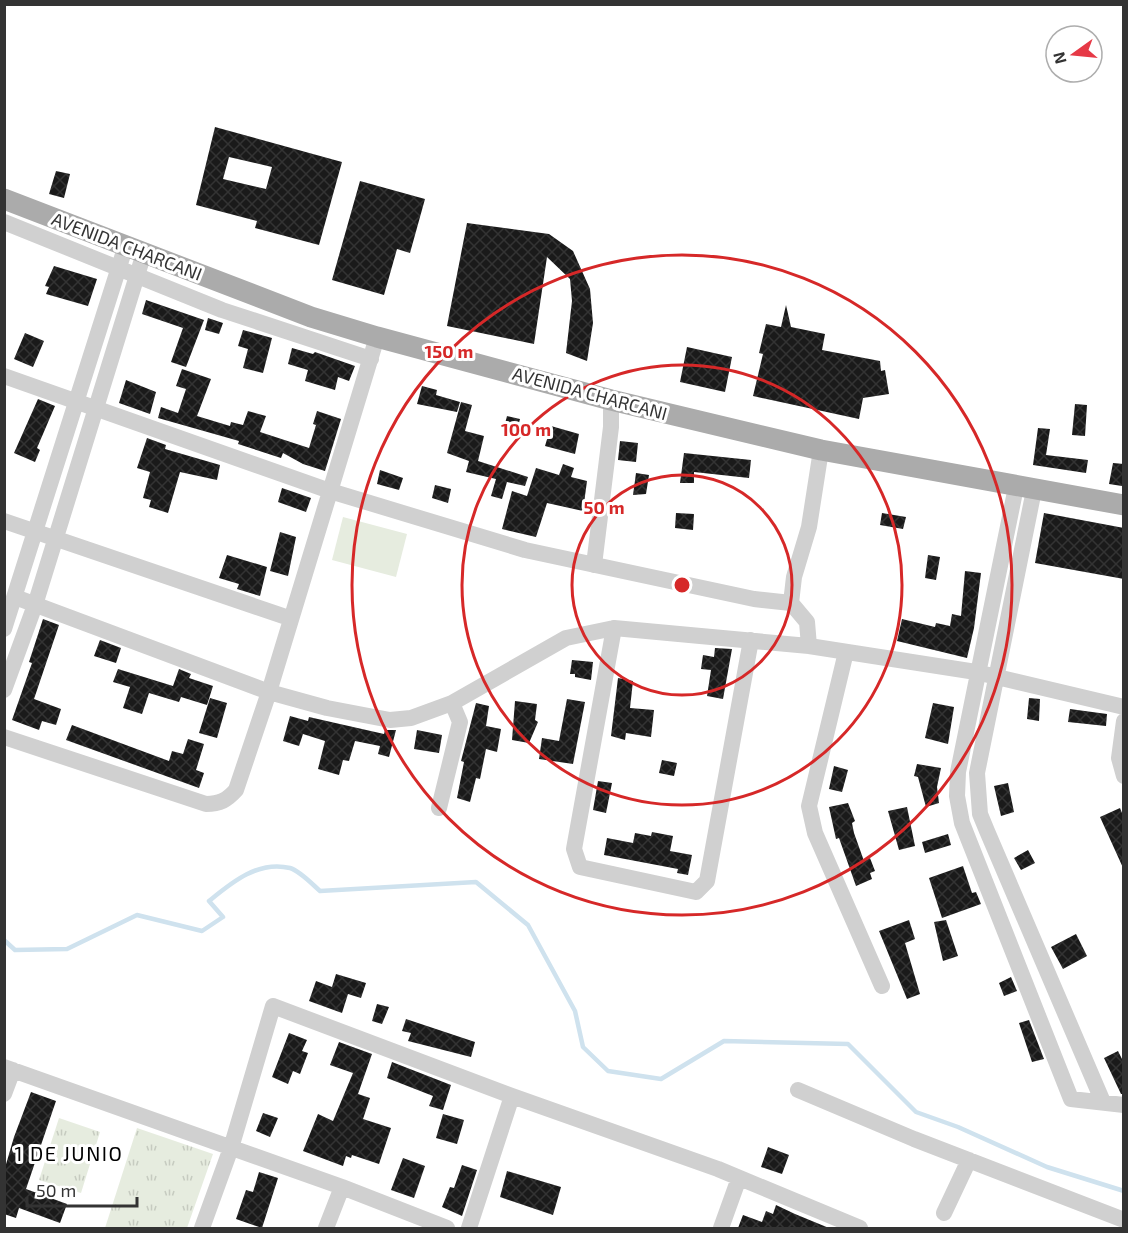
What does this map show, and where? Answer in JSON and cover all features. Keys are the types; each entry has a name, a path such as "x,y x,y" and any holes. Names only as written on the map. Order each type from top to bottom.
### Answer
{"main road":[{"name":"AVENIDA CHARCANI","path":"4,199 311,317 377,337 611,400 821,450 1025,489 1124,505"}],"street":[{"path":"5,225 222,310 371,359"},
{"path":"4,629 37,533 119,270 135,249"},
{"path":"4,690 35,605 137,278 135,249"},
{"path":"4,737 207,804 217,804 228,799 236,789 269,692 289,618 377,337"},
{"path":"4,376 330,491 525,550 754,599 791,603 807,622 809,646"},
{"path":"594,565 611,427 611,400"},
{"path":"791,603 794,577 809,527 821,450"},
{"path":"1025,489 976,672 958,772 957,796 962,823 1071,1099 1124,1105"},
{"path":"1025,489 997,678 977,773 980,814 1102,1102"},
{"path":"4,521 289,618"},
{"path":"15,597 269,692 327,708 390,720 411,718 452,703 566,638 614,628 809,646 976,672 1124,707"},
{"path":"614,628 574,849 580,867 696,892 707,881 751,640"},
{"path":"846,652 809,806 814,833 882,986"},
{"path":"439,808 460,722 452,703"},
{"path":"1124,721 1119,758 1124,776"},
{"path":"202,1228 231,1148 273,1006 739,1178 823,1221 860,1228"},
{"path":"4,1094 9,1069 342,1187 447,1228"},
{"path":"798,1090 1124,1220"},
{"path":"469,1228 512,1096"},
{"path":"944,1213 969,1160"},
{"path":"722,1228 739,1178"},
{"path":"326,1228 342,1187"}],"green space":[{"path":"343,517 407,534 396,577 332,560"},
{"path":"59,1118 100,1132 81,1193 39,1180"},
{"path":"137,1128 213,1154 187,1228 105,1228"}],"building":[{"path":"215,127 342,162 319,245 255,228 257,221 196,205","holes":["229,157 272,167 266,189 223,179"]},
{"path":"56,171 70,174 64,198 49,194"},
{"path":"360,181 425,199 410,253 397,249 384,295 332,280"},
{"path":"467,223 549,234 573,251 590,289 593,323 587,361 566,353 572,301 570,279 547,257 534,344 447,326"},
{"path":"54,266 97,279 88,306 46,294 49,287 45,286"},
{"path":"146,300 204,320 186,367 171,362 183,328 142,314"},
{"path":"786,305 791,327 825,334 822,350 880,361 881,371 885,370 889,394 863,398 859,419 753,396 763,354 759,353 766,324 781,327"},
{"path":"208,318 223,323 219,334 205,330"},
{"path":"243,330 272,338 263,373 243,368 248,349 238,346"},
{"path":"25,333 44,341 33,367 14,359"},
{"path":"687,347 732,357 725,392 680,382"},
{"path":"292,348 313,354 315,352 355,366 349,381 338,377 335,390 305,381 308,370 288,364"},
{"path":"182,369 211,379 197,416 230,426 231,422 243,425 248,411 266,416 260,432 309,448 316,425 313,424 317,411 341,419 325,471 303,464 283,453 281,458 238,444 239,441 158,418 161,407 178,413 186,389 176,386"},
{"path":"126,380 156,392 150,414 119,403"},
{"path":"422,386 437,390 436,395 460,402 457,412 417,404"},
{"path":"38,399 55,406 37,448 40,450 35,462 14,453"},
{"path":"461,402 472,405 465,431 484,436 478,461 528,477 525,486 507,482 502,499 491,496 496,479 466,472 469,461 447,453"},
{"path":"1075,404 1087,405 1085,436 1072,435"},
{"path":"507,416 520,419 515,438 502,435"},
{"path":"551,426 579,434 575,454 545,446"},
{"path":"1038,428 1050,429 1046,455 1088,460 1086,473 1033,465"},
{"path":"147,438 166,445 165,449 220,465 217,480 180,472 168,513 149,507 151,500 143,498 150,472 137,468"},
{"path":"620,441 638,443 636,462 618,460"},
{"path":"684,453 751,460 749,478 694,472 694,483 680,483"},
{"path":"1113,463 1124,464 1122,486 1109,484"},
{"path":"563,464 574,468 571,477 587,481 583,511 547,503 536,537 502,529 512,491 527,496 536,468 559,475"},
{"path":"380,470 403,478 399,490 377,484"},
{"path":"636,473 649,475 646,494 633,495"},
{"path":"435,485 451,489 448,503 432,498"},
{"path":"282,488 311,498 306,512 278,502"},
{"path":"676,513 694,514 693,530 675,528"},
{"path":"882,513 906,517 903,529 880,525"},
{"path":"1044,513 1124,528 1124,579 1035,563"},
{"path":"280,532 296,537 288,576 270,571"},
{"path":"227,555 267,567 260,596 237,589 239,584 219,578"},
{"path":"928,555 940,557 936,580 925,578"},
{"path":"965,571 981,573 974,628 967,658 897,641 902,619 935,627 936,623 950,626 952,614 961,616"},
{"path":"43,619 59,625 34,699 61,709 56,725 42,721 39,730 12,720 32,663 29,662"},
{"path":"100,640 121,648 116,663 94,656"},
{"path":"715,648 732,649 723,699 707,696 711,670 701,669 703,655 714,657"},
{"path":"572,660 593,662 591,680 570,674"},
{"path":"118,669 173,686 179,669 191,674 189,678 213,686 207,705 181,697 179,702 149,693 142,714 123,708 130,687 113,682"},
{"path":"618,678 633,681 630,708 654,710 651,737 626,733 625,740 611,736"},
{"path":"210,698 227,703 217,738 199,733"},
{"path":"1029,698 1040,699 1039,721 1027,719"},
{"path":"567,699 585,702 573,764 539,759 542,738 559,741"},
{"path":"515,701 537,704 535,720 538,722 529,743 512,740"},
{"path":"476,703 489,706 486,726 501,729 497,752 486,749 480,779 476,778 470,802 457,798 464,762 461,761"},
{"path":"933,703 954,707 948,744 925,738"},
{"path":"1070,709 1107,714 1106,726 1068,722"},
{"path":"290,716 308,721 309,717 384,734 385,730 396,730 389,757 378,754 380,746 355,741 349,761 343,760 339,775 318,769 325,741 303,734 299,746 283,741"},
{"path":"72,725 169,761 172,751 183,754 188,739 204,744 196,770 204,773 199,788 66,740"},
{"path":"417,730 442,735 439,753 414,749"},
{"path":"662,760 677,763 674,776 659,773"},
{"path":"917,764 941,768 937,787 939,803 926,807 918,777 914,776"},
{"path":"834,766 848,770 842,792 829,789"},
{"path":"598,781 612,783 606,813 593,810"},
{"path":"1008,783 1014,812 1001,816 994,786"},
{"path":"848,803 855,821 852,823 854,833 864,861 870,858 875,871 870,873 872,879 856,886 839,838 836,839 829,807"},
{"path":"907,807 915,846 899,850 888,811"},
{"path":"1120,808 1124,818 1124,870 1100,817"},
{"path":"652,832 673,836 670,851 692,855 688,875 677,873 678,869 604,855 607,838 633,843 635,833 651,836"},
{"path":"948,834 951,845 925,853 922,842"},
{"path":"1028,850 1035,863 1021,870 1014,858"},
{"path":"963,866 972,893 976,892 981,904 942,918 929,878"},
{"path":"909,920 915,939 905,943 920,994 907,999 879,931"},
{"path":"946,920 958,956 943,961 934,922"},
{"path":"1076,934 1087,956 1063,969 1051,947"},
{"path":"336,974 366,983 361,998 348,994 342,1013 309,1001 316,981 332,987"},
{"path":"1011,977 1017,991 1004,996 999,983"},
{"path":"377,1004 389,1007 382,1024 372,1021"},
{"path":"406,1019 475,1042 471,1057 408,1041 411,1033 402,1031"},
{"path":"1029,1020 1044,1059 1032,1062 1019,1023"},
{"path":"289,1033 307,1040 302,1051 308,1053 300,1074 293,1071 288,1084 272,1077"},
{"path":"339,1042 372,1054 358,1094 370,1098 363,1119 391,1128 379,1164 352,1155 351,1158 346,1156 343,1166 303,1151 318,1114 333,1121 353,1073 330,1065"},
{"path":"1118,1051 1124,1063 1124,1094 1121,1094 1104,1058"},
{"path":"392,1062 451,1085 443,1110 429,1106 433,1096 387,1078"},
{"path":"31,1092 56,1101 26,1189 67,1204 60,1223 19,1208 16,1218 4,1214 4,1171"},
{"path":"263,1113 278,1118 270,1137 256,1131"},
{"path":"443,1114 464,1120 457,1144 436,1138"},
{"path":"768,1147 789,1155 782,1174 761,1167"},
{"path":"403,1158 425,1166 414,1198 391,1190"},
{"path":"462,1165 477,1170 462,1216 442,1207 450,1187 454,1188"},
{"path":"507,1171 561,1187 553,1215 500,1197"},
{"path":"259,1172 278,1178 262,1228 236,1219 246,1190 253,1192"},
{"path":"776,1205 829,1228 738,1228 743,1215 762,1222 766,1211 773,1214"}],"waterway":[{"path":"4,940 15,950 67,949 137,915 202,931 223,917 209,901 246,875 267,867 290,868 320,891 476,882 528,925 575,1011 583,1047 608,1071 661,1079 724,1041 848,1044 916,1112 958,1127 1047,1167 1124,1191"}],"district":[{"name":"1 DE JUNIO","path":"69,1153"}]}
